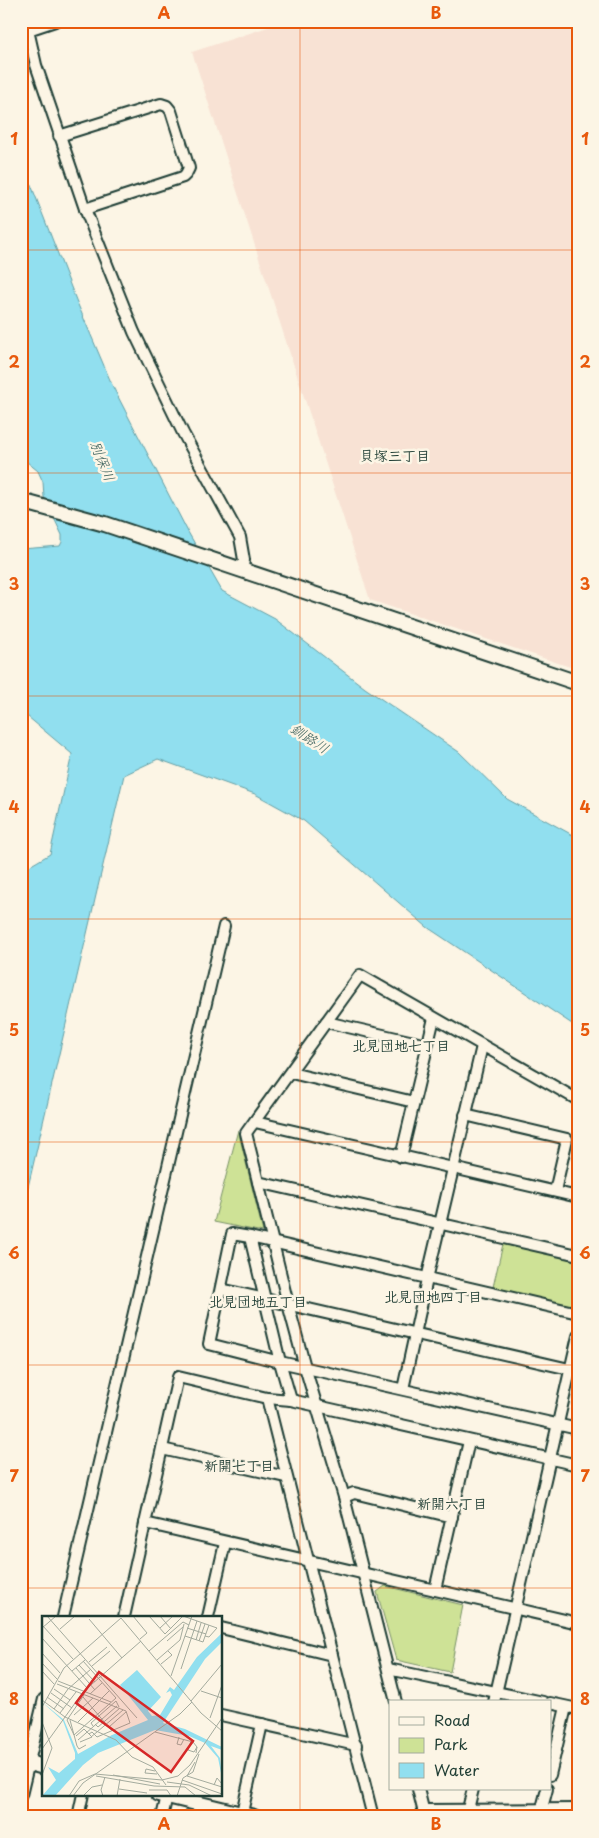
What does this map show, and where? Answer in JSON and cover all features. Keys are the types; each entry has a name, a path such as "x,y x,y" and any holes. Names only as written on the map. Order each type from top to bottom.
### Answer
{"street":[{"path":"55,21 27,26 36,65 59,136 85,209 134,332 183,433 240,537 244,560 242,571"},
{"path":"59,136 161,104 168,106 171,111 189,168 186,174 183,177 85,209"},
{"path":"21,501 105,524 578,683"},
{"path":"63,1616 224,926"},
{"path":"396,1700 344,1497 288,1304 246,1133 360,975 578,1100"},
{"path":"401,1157 434,1018"},
{"path":"326,1022 427,1045"},
{"path":"403,1389 452,1169 482,1046"},
{"path":"291,1073 414,1102"},
{"path":"465,1115 567,1139 555,1191"},
{"path":"255,1122 578,1197"},
{"path":"258,1182 578,1255"},
{"path":"578,1313 272,1241 232,1234 208,1344 578,1429"},
{"path":"250,1237 291,1400"},
{"path":"221,1289 574,1371"},
{"path":"495,1697 549,1459 574,1371 578,1336"},
{"path":"124,1616 178,1377 266,1398 291,1400 578,1466"},
{"path":"266,1398 374,1817"},
{"path":"435,1590 469,1441"},
{"path":"162,1449 286,1477"},
{"path":"344,1497 354,1494 452,1517"},
{"path":"145,1523 578,1623"},
{"path":"208,1616 225,1543"},
{"path":"222,1628 332,1655"},
{"path":"388,1669 495,1697 524,1700"},
{"path":"552,1704 578,1709"},
{"path":"22,1791 25,1763 42,1706"},
{"path":"552,1766 566,1707"},
{"path":"222,1715 356,1745"},
{"path":"167,1796 245,1816 262,1724"},
{"path":"25,1763 42,1767"},
{"path":"418,1790 424,1813 468,1809 578,1809"},
{"path":"468,1809 473,1790"},
{"path":"542,1808 547,1790"},
{"path":"78,1817 83,1796"},
{"path":"162,1817 163,1796"}],"shaded area":[{"path":"286,21 578,21 578,346 575,347 578,354 578,640 570,667 370,600 192,52"}],"green space":[{"path":"238,1130 263,1232 214,1222"},
{"path":"503,1244 578,1261 578,1308 493,1287"},
{"path":"385,1586 463,1605 450,1672 396,1660 377,1592"}],"water":[{"path":"21,159 76,300 113,387 188,532 222,591 275,619 365,688 459,752 507,799 578,838 578,1028 427,927 304,821 255,794 158,759 124,775 21,1217 21,871 50,854 72,754 21,711 21,549 60,546 62,535 44,497 43,482 38,471 27,462 21,449"}],"district":[{"name":"貝塚三丁目","path":"395,455"},
{"name":"北見団地七丁目","path":"401,1045"},
{"name":"北見団地四丁目","path":"433,1296"},
{"name":"北見団地五丁目","path":"258,1301"},
{"name":"新開七丁目","path":"239,1465"},
{"name":"新開六丁目","path":"452,1503"}],"water label":[{"name":"別保川","path":"103,461"},
{"name":"釧路川","path":"310,738"}]}
